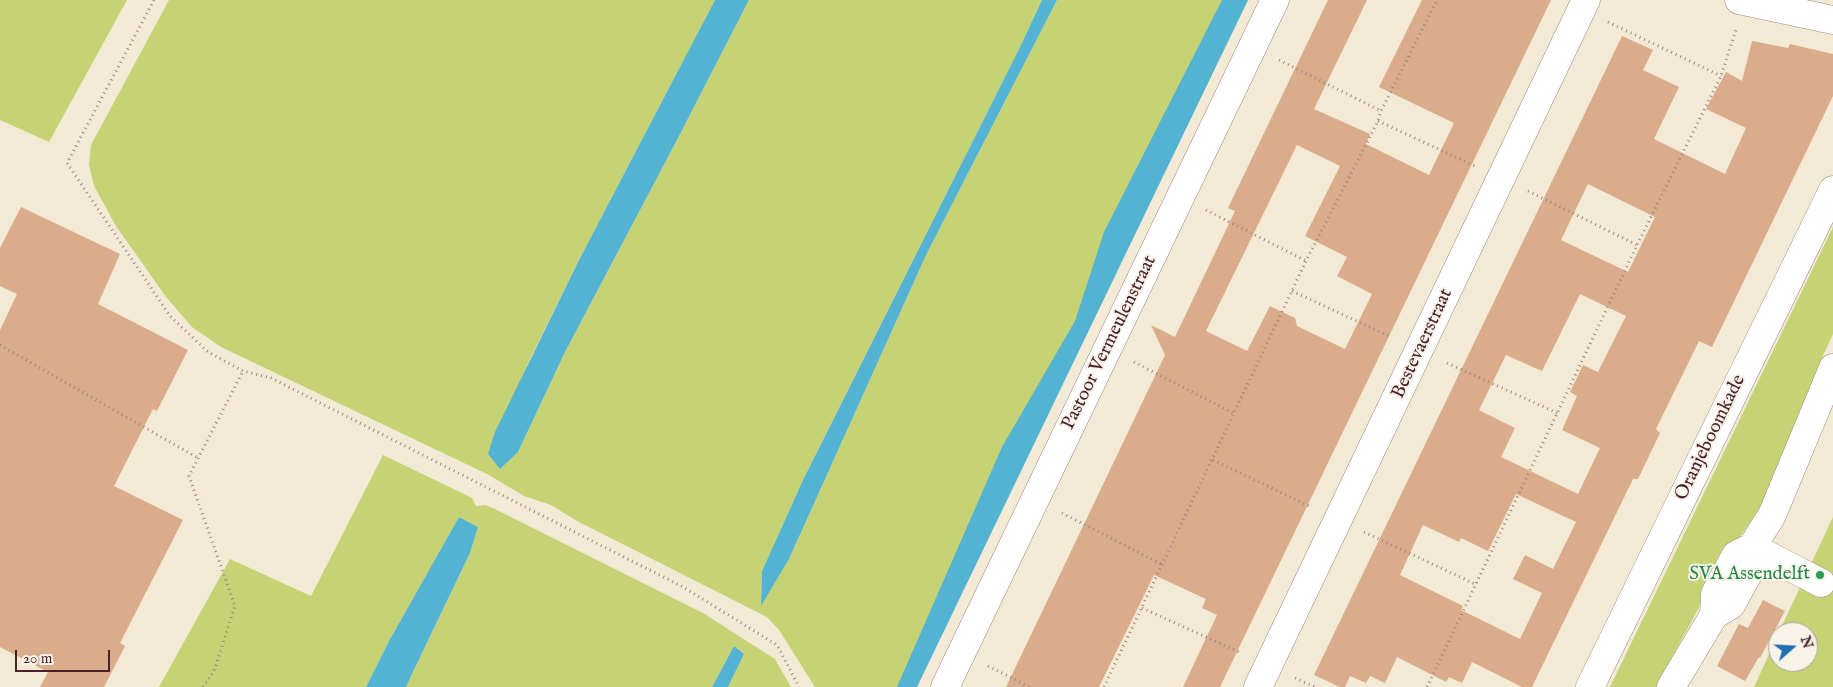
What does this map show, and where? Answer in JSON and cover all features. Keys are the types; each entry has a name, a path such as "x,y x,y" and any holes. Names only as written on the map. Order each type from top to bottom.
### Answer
{"street":[{"name":"Pastoor Vermeulenstraat","path":"945,687 1275,0"},
{"path":"1741,0 1833,20"},
{"name":"Bestevaerstraat","path":"1263,676 1584,5"},
{"name":"Oranjeboomkade","path":"1590,687 1833,190"},
{"path":"1671,687 1714,615 1714,594 1736,555 1752,547 1772,515 1833,368"},
{"path":"1752,547 1829,583"}],"path":[{"path":"154,0 67,163 170,316 208,352 243,370 272,378 683,587 776,645 799,687"},
{"path":"1104,687 1306,261 1378,121 1381,111 1437,0"},
{"path":"1427,687 1637,245 1721,76 1740,18 1741,0"},
{"path":"1584,5 1721,76"},
{"path":"1252,47 1381,111"},
{"path":"1378,121 1502,178 1637,245"},
{"path":"1180,197 1306,261"},
{"path":"1292,291 1557,413"},
{"path":"0,345 198,458"},
{"path":"1107,348 1233,414"},
{"path":"203,687 214,671 235,606 189,476 243,370"},
{"path":"1035,499 1161,564"},
{"path":"1142,608 1263,676"},
{"path":"961,653 1030,687"}],"green space":[{"path":"0,0 127,0 49,142 0,120"},
{"path":"169,0 715,0 579,260 530,359 488,454 500,468 518,452 565,352 749,0 1042,0 803,480 762,571 761,605 789,559 927,253 1057,0 1248,0 915,687 815,687 779,630 767,617 577,521 551,505 524,496 489,475 221,347 192,327 166,297 116,226 94,186 89,165 91,145"},
{"path":"1833,227 1833,334 1816,371 1787,452 1758,511 1728,554 1656,687 1610,687"},
{"path":"383,455 472,498 476,506 485,505 493,508 703,613 775,659 791,687 728,687 744,654 734,646 712,687 406,687 470,553 478,527 459,517 389,641 366,687 159,687 230,559 311,596"},
{"name":"SVA Assendelft","path":"1833,517 1833,687 1754,687 1768,657 1768,672 1818,672 1818,622 1784,622"}],"water":[{"path":"715,0 749,0 565,352 518,452 500,469 488,454 495,432 579,260"},
{"path":"1042,0 1057,0 927,253 789,559 761,606 762,571 803,480"},
{"path":"1222,0 1248,0 917,687 897,687 1002,447 1075,321 1104,232"},
{"path":"459,517 478,527 470,553 406,687 366,687 389,641"},
{"path":"734,646 744,654 728,687 712,687"}],"building":[{"path":"1328,0 1367,0 1314,109 1370,134 1366,144 1429,175 1454,123 1379,87 1422,0 1551,0 1220,687 1183,687 1217,615 1202,608 1206,599 1154,575 1099,687 1006,687 1165,355 1151,325 1175,337 1235,211 1228,208","holes":["1297,145 1340,166 1305,236 1347,257 1337,276 1372,294 1345,349 1297,326 1295,318 1270,306 1247,351 1206,331"]},
{"path":"1622,36 1653,50 1643,70 1679,87 1654,139 1725,174 1746,128 1706,109 1726,72 1742,81 1752,41 1788,48 1790,44 1833,54 1833,96 1712,347 1699,341 1656,429 1660,433 1638,479 1633,479 1532,687 1522,687 1472,662 1462,683 1449,677 1446,682 1397,657 1385,683 1370,676 1366,683 1350,676 1345,687 1340,687 1314,675","holes":["1588,184 1655,217 1628,272 1561,240","1580,294 1626,316 1598,372 1583,365 1570,392 1577,396 1562,430 1600,448 1578,494 1501,457 1515,428 1479,410 1506,355 1542,371","1516,494 1576,522 1553,569 1525,555 1513,579 1542,593 1520,639 1461,610 1463,606 1400,575 1423,525 1459,542 1461,538 1488,551"]},
{"path":"21,207 120,254 98,304 188,350 157,411 153,409 114,486 183,520 120,643 125,646 104,687 40,687 48,672 0,647 0,330 17,294 0,286 0,248"},
{"path":"1763,600 1785,611 1779,622 1768,622 1768,643 1745,681 1717,666 1739,624 1748,628"}],"place":[{"name":"SVA Assendelft","path":"1820,575"}]}
